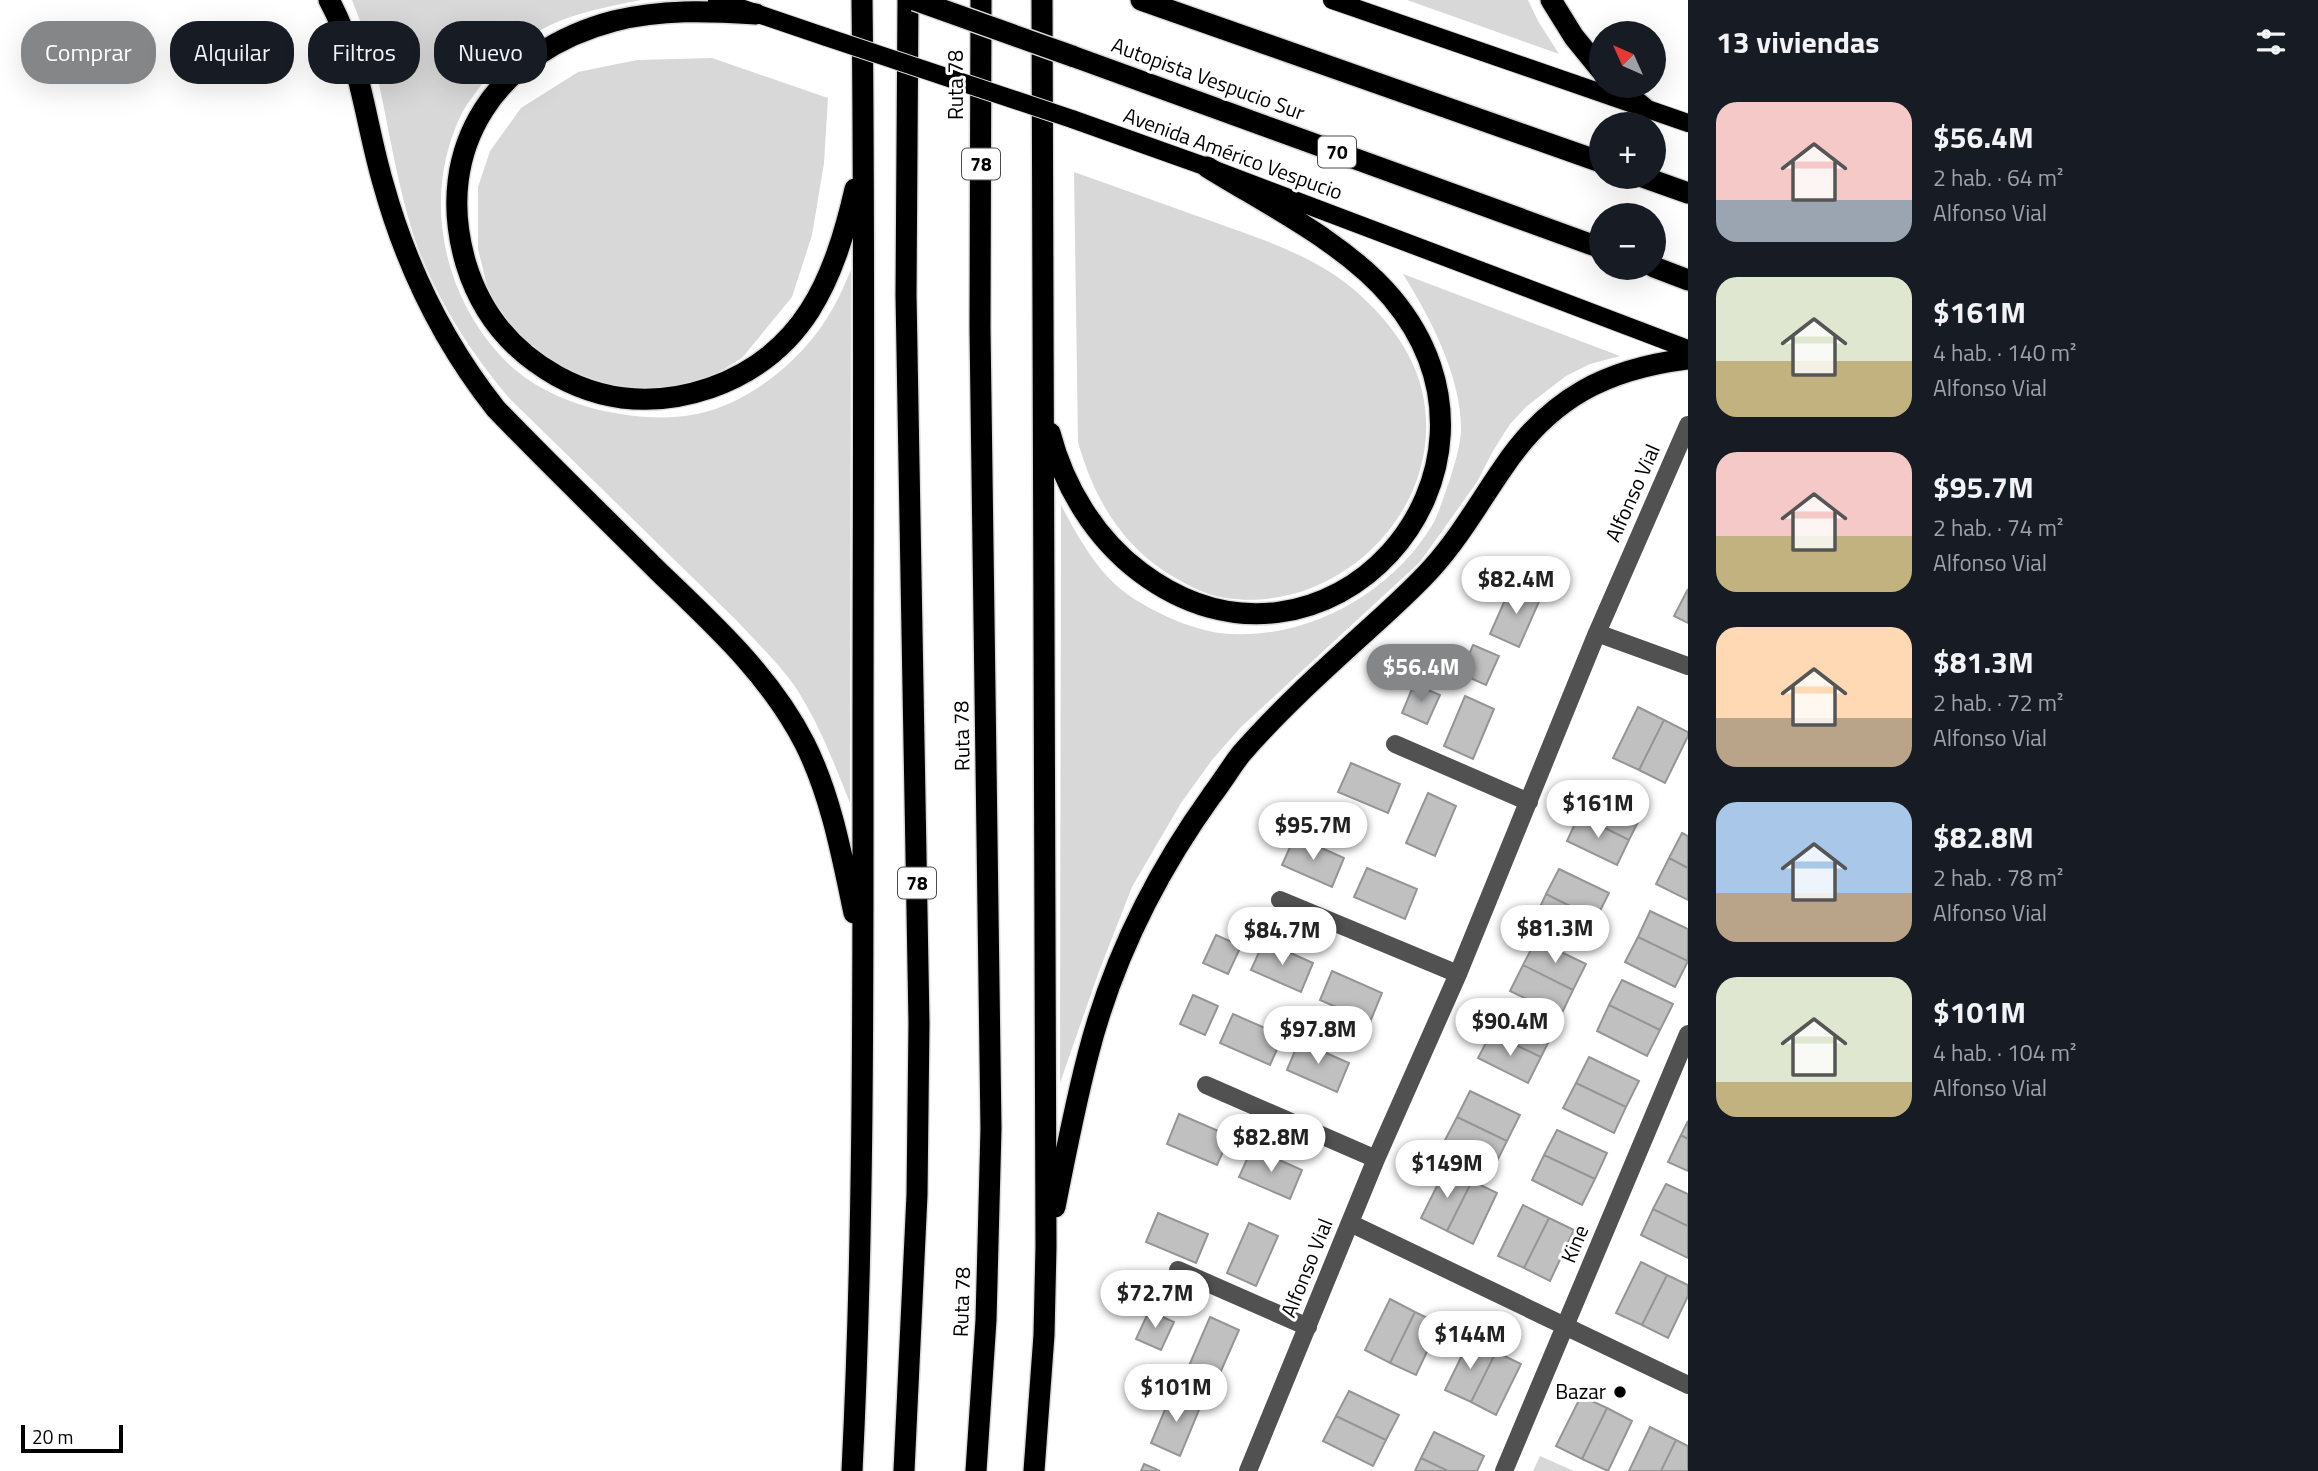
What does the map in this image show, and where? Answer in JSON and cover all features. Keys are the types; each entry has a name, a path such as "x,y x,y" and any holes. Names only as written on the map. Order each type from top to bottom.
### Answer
{"highway":[{"path":"329,0 338,16 354,63 382,181 402,245 444,333 496,409 730,641 778,699 805,745 825,794 863,953"},
{"path":"852,1471 859,1324 863,953 862,0"},
{"name":"78","path":"904,1471 917,1195 919,1023 906,295 908,0"},
{"name":"Autopista Vespucio Sur","path":"915,0 1589,244"},
{"name":"Ruta 78","path":"976,1471 986,1320 991,1129 980,328 981,0"},
{"path":"1034,1471 1044,1335 1046,1247 1042,0"},
{"path":"1141,0 1589,158"},
{"path":"1551,0 1589,55"},
{"path":"757,13 678,11 615,21 554,44 528,61 501,85 471,132 460,163 457,183 457,216 463,252 475,289 495,323 520,351 534,361 565,380 596,393 633,400 668,399 735,378 761,362 791,336 818,298 846,230 864,150"},
{"path":"1632,98 1644,108"},
{"path":"1044,408 1063,472 1098,531 1112,548 1148,578 1204,605 1266,614 1285,612 1323,601 1349,587 1388,556 1414,522 1424,504 1437,465 1441,428 1435,382 1417,332 1393,299 1364,270 1301,225 1207,167"},
{"path":"1666,185 1688,193"},
{"path":"1666,272 1688,280"},
{"path":"1046,1247 1088,1055 1117,968 1135,926 1176,847 1240,756 1307,686 1432,568 1466,524 1516,450 1548,415 1586,389 1613,377 1658,363 1688,359"}],"main road":[{"name":"Avenida Américo Vespucio","path":"717,0 1207,167 1688,349"},
{"path":"1332,0 1688,123"}],"street":[{"name":"Alfonso Vial","path":"1248,1471 1350,1223 1458,974 1597,633 1688,425"},
{"path":"1597,633 1688,666"},
{"path":"1395,744 1529,802"},
{"path":"1280,900 1458,974"},
{"name":"Kine","path":"1504,1471 1688,1034"},
{"path":"1206,1085 1377,1160"},
{"path":"1350,1223 1688,1385"},
{"path":"1178,1270 1308,1327"}],"shaded area":[{"path":"352,0 641,0 576,15 547,27 547,21 434,21 434,84 482,84 461,115 449,145 443,177 441,208 444,240 451,270 478,328 509,364 546,390 589,407 643,417 683,416 728,404 764,384 810,342 836,303 851,270 850,803 811,713 781,668 736,620 509,398 457,327 418,248 399,180 379,84 420,84 420,21 360,21"},
{"path":"1407,0 1528,0 1559,54"},
{"path":"712,58 828,98 824,163 812,235 792,297 742,358 683,394 628,396 567,380 520,343 489,294 478,249 478,187 490,151 521,108 578,72 637,60"},
{"path":"1074,172 1250,235 1320,266 1337,276 1375,309 1404,347 1412,361 1422,391 1426,433 1419,474 1402,511 1377,544 1346,570 1309,589 1269,599 1226,598 1202,591 1164,571 1133,545 1109,515 1091,480 1078,442"},
{"path":"1403,274 1620,356 1590,364 1566,376 1527,406 1510,424 1477,482 1420,562 1241,727 1212,760 1181,803 1132,887 1060,1083 1061,505 1089,553 1116,585 1147,607 1196,628 1219,633 1251,634 1282,630 1343,608 1370,591 1395,571 1416,548 1434,522 1451,476 1461,431 1460,411 1450,369 1424,309"},
{"path":"1540,1456 1574,1471 1533,1471"}],"building":[{"path":"1512,584 1541,597 1519,647 1490,634"},
{"path":"1688,589 1688,623 1674,616"},
{"path":"1473,645 1499,656 1486,685 1461,674"},
{"path":"1414,684 1440,695 1427,724 1402,713"},
{"path":"1465,696 1494,709 1473,759 1444,746"},
{"path":"1638,707 1664,720 1639,770 1613,758"},
{"path":"1664,720 1688,732 1665,783 1639,770"},
{"path":"1351,763 1400,784 1388,813 1338,792"},
{"path":"1592,790 1642,814 1629,840 1579,815"},
{"path":"1428,793 1456,806 1435,856 1406,843"},
{"path":"1579,815 1629,840 1617,865 1567,841"},
{"path":"1682,833 1688,836 1688,868 1669,858"},
{"path":"1295,836 1344,858 1332,887 1282,865"},
{"path":"1669,858 1688,868 1688,900 1656,884"},
{"path":"1367,868 1417,889 1405,919 1354,897"},
{"path":"1559,869 1609,893 1596,919 1546,894"},
{"path":"1546,894 1596,919 1584,945 1534,920"},
{"path":"1650,911 1688,929 1688,961 1638,937"},
{"path":"1216,935 1241,946 1228,974 1203,963"},
{"path":"1638,937 1688,961 1675,987 1625,962"},
{"path":"1536,940 1586,964 1573,990 1523,965"},
{"path":"1264,941 1313,963 1301,992 1251,970"},
{"path":"1523,965 1573,990 1561,1015 1510,991"},
{"path":"1332,971 1382,993 1370,1022 1320,1000"},
{"path":"1622,980 1673,1004 1660,1030 1609,1005"},
{"path":"1193,995 1218,1006 1205,1035 1180,1024"},
{"path":"1609,1005 1660,1030 1647,1056 1597,1031"},
{"path":"1503,1007 1554,1031 1541,1057 1491,1033"},
{"path":"1233,1014 1283,1036 1270,1065 1220,1043"},
{"path":"1491,1033 1541,1057 1528,1083 1478,1058"},
{"path":"1299,1041 1349,1063 1337,1092 1287,1070"},
{"path":"1589,1057 1639,1081 1626,1107 1576,1083"},
{"path":"1576,1083 1626,1107 1614,1133 1563,1108"},
{"path":"1470,1091 1520,1115 1507,1141 1457,1117"},
{"path":"1179,1114 1230,1136 1217,1165 1167,1144"},
{"path":"1457,1117 1507,1141 1494,1167 1444,1142"},
{"path":"1688,1121 1688,1139 1681,1135"},
{"path":"1557,1130 1607,1153 1595,1179 1544,1155"},
{"path":"1681,1135 1688,1139 1688,1171 1668,1162"},
{"path":"1252,1148 1302,1170 1290,1199 1239,1177"},
{"path":"1544,1155 1595,1179 1582,1205 1532,1180"},
{"path":"1446,1168 1472,1181 1447,1231 1421,1218"},
{"path":"1472,1181 1497,1193 1473,1244 1447,1231"},
{"path":"1666,1184 1688,1194 1688,1226 1653,1209"},
{"path":"1523,1205 1549,1218 1524,1268 1498,1256"},
{"path":"1653,1209 1688,1226 1688,1258 1641,1235"},
{"path":"1158,1213 1208,1234 1196,1263 1146,1242"},
{"path":"1549,1218 1574,1230 1550,1281 1524,1268"},
{"path":"1249,1223 1278,1236 1256,1286 1227,1273"},
{"path":"1641,1262 1667,1275 1642,1325 1616,1313"},
{"path":"1667,1275 1688,1285 1688,1296 1668,1338 1642,1325"},
{"path":"1390,1299 1415,1312 1390,1363 1365,1350"},
{"path":"1149,1311 1174,1322 1161,1350 1136,1339"},
{"path":"1415,1312 1440,1324 1416,1375 1390,1363"},
{"path":"1210,1317 1239,1330 1217,1380 1188,1368"},
{"path":"1470,1339 1496,1352 1471,1402 1445,1390"},
{"path":"1496,1352 1521,1364 1496,1415 1471,1402"},
{"path":"1349,1391 1399,1415 1386,1440 1336,1416"},
{"path":"1172,1393 1201,1405 1180,1456 1151,1443"},
{"path":"1581,1396 1607,1408 1582,1459 1556,1446"},
{"path":"1607,1408 1632,1421 1608,1471 1582,1459"},
{"path":"1336,1416 1386,1440 1373,1466 1323,1441"},
{"path":"1650,1427 1676,1440 1661,1471 1629,1471"},
{"path":"1434,1432 1484,1456 1477,1471 1448,1471 1421,1458"},
{"path":"1676,1440 1688,1446 1688,1471 1661,1471"},
{"path":"1421,1458 1448,1471 1415,1471"},
{"path":"1144,1464 1160,1471 1141,1471"}],"place":[{"name":"Bazar","path":"1620,1392"}]}
